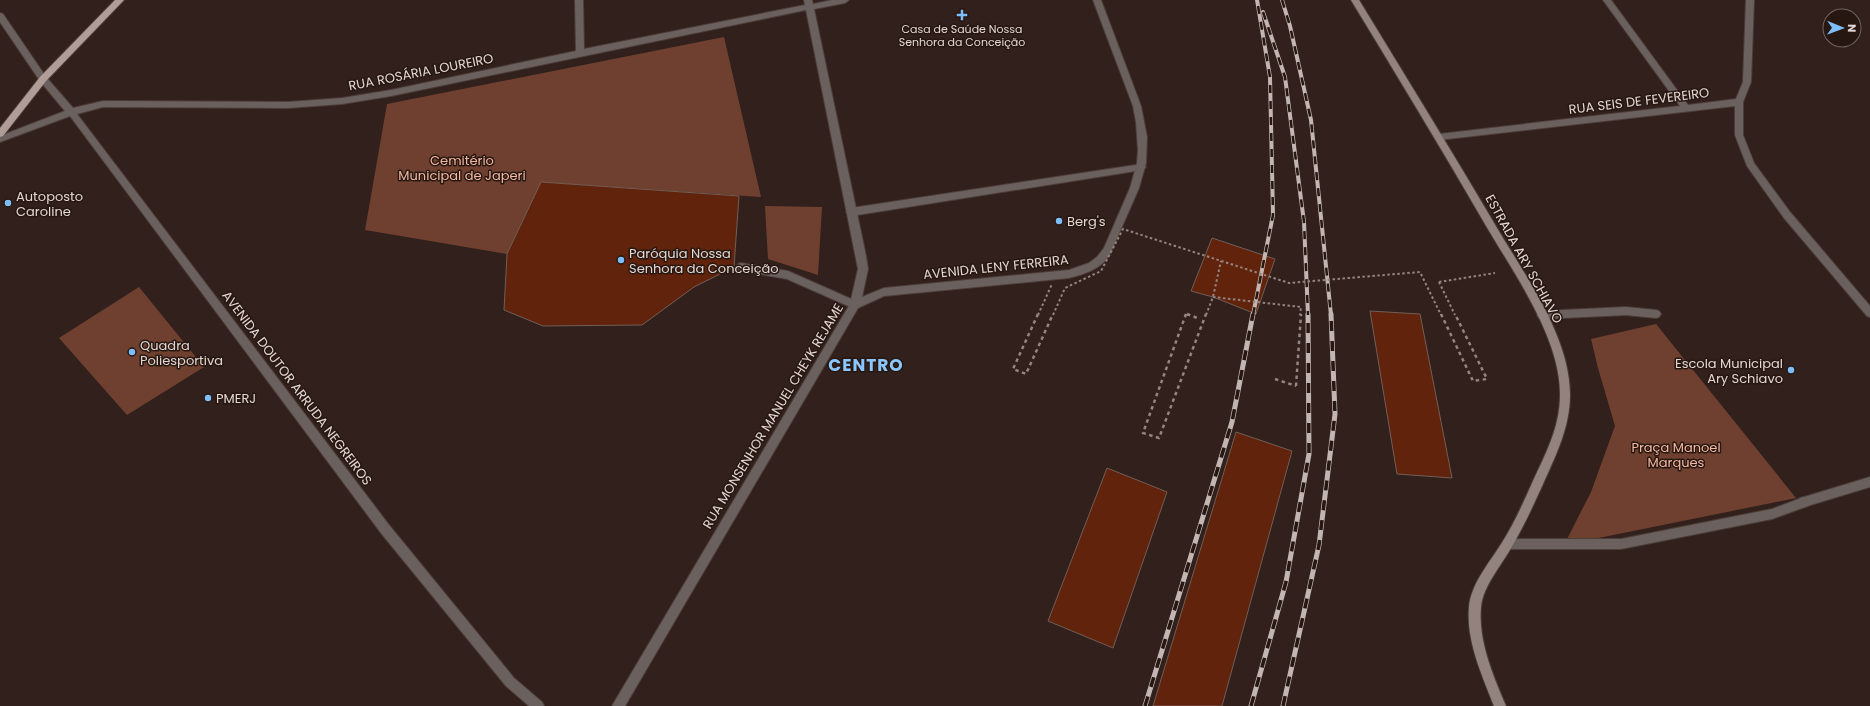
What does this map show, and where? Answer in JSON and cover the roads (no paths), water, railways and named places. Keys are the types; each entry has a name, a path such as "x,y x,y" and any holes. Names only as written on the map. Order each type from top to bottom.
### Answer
{"main road":[{"path":"0,134 43,79 120,0"},
{"name":"ESTRADA ARY SCHIAVO","path":"1356,0 1439,137 1516,269 1542,316 1562,366 1565,404 1557,441 1508,544 1482,588 1475,605 1475,624 1479,647 1500,706"}],"street":[{"path":"579,0 580,53"},
{"name":"RUA ROSÁRIA LOUREIRO","path":"0,138 71,112 103,104 288,105 342,101 391,93 809,4 845,0"},
{"name":"AVENIDA LENY FERREIRA","path":"855,305 884,292 1057,276 1085,270 1098,263 1109,248 1135,189 1142,167 1144,144 1138,106 1097,0"},
{"path":"1607,0 1686,108"},
{"path":"1750,0 1747,82 1740,102 1739,135 1750,164 1787,215 1870,313"},
{"name":"RUA MONSENHOR MANUEL CHEYK REJAME","path":"618,706 855,305 863,269 809,4"},
{"name":"AVENIDA DOUTOR ARRUDA NEGREIROS","path":"0,16 43,79 71,112 386,529 510,682 538,706"},
{"name":"RUA SEIS DE FEVEREIRO","path":"1439,137 1740,102"},
{"path":"851,212 1142,167"},
{"path":"741,267 788,275 855,305"},
{"path":"1542,316 1626,311 1656,314"},
{"path":"1508,544 1621,544 1699,530 1772,514 1804,502 1870,482"}],"railway":[{"path":"1253,315 1273,215 1270,77 1257,0"},
{"path":"1282,0 1290,26 1311,120 1331,315"},
{"path":"1263,12 1285,77 1304,222 1308,315"},
{"path":"1145,706 1232,422 1253,314"},
{"path":"1251,706 1286,582 1309,454 1308,314"},
{"path":"1283,706 1319,545 1335,414 1331,314"}],"place":[{"name":"Casa de Saúde Nossa Senhora da Conceição","path":"962,15"},
{"name":"Autoposto Caroline","path":"8,203"},
{"name":"Berg's","path":"1059,221"},
{"name":"Paróquia Nossa Senhora da Conceição","path":"621,260"},
{"name":"Quadra Poliesportiva","path":"132,352"},
{"name":"Escola Municipal Ary Schiavo","path":"1791,370"},
{"name":"PMERJ","path":"208,398"}],"district":[{"name":"CENTRO","path":"866,365"}],"park label":[{"name":"Cemitério Municipal de Japeri","path":"462,168"},
{"name":"Praça Manoel Marques","path":"1676,454"}]}
